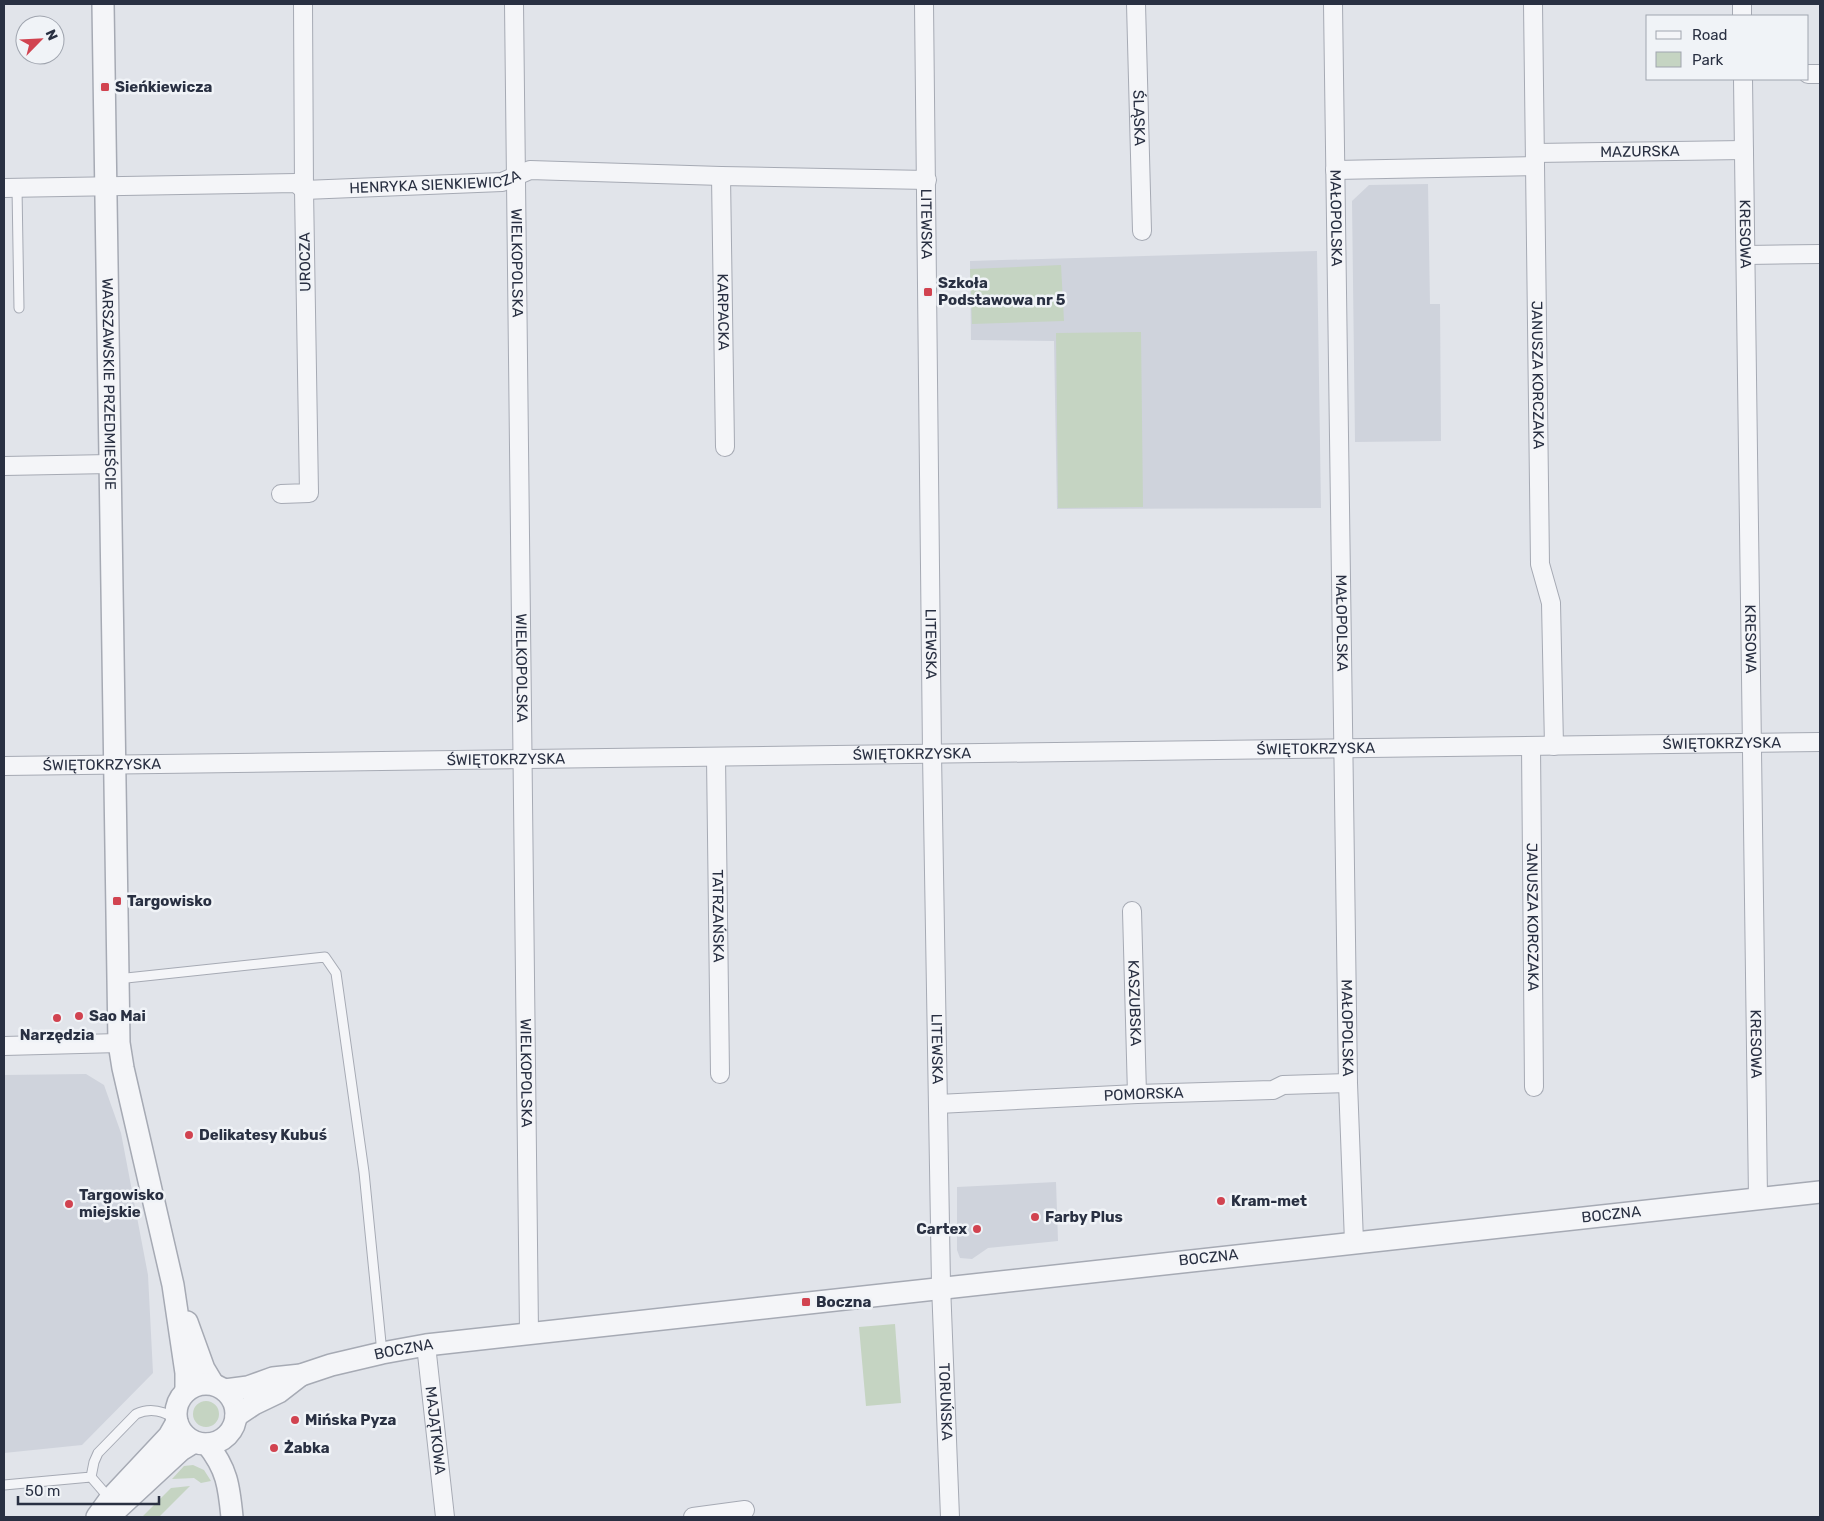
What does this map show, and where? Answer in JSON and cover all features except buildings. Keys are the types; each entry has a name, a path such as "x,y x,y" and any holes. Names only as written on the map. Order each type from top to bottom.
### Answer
{"street":[{"name":"WARSZAWSKIE PRZEDMIEŚCIE","path":"103,4 119,1043 123,1068 173,1285"},
{"name":"UROCZA","path":"281,494 309,493 303,4"},
{"name":"WIELKOPOLSKA","path":"514,4 529,1332"},
{"name":"LITEWSKA","path":"924,4 932,754 941,1285"},
{"name":"ŚLĄSKA","path":"1136,4 1142,231"},
{"name":"MAŁOPOLSKA","path":"1333,4 1348,1083 1354,1242"},
{"name":"JANUSZA KORCZAKA","path":"1533,4 1540,564 1551,603 1554,746"},
{"name":"KRESOWA","path":"1743,80 1758,1198"},
{"name":"MAZURSKA","path":"1335,170 1744,150"},
{"name":"HENRYKA SIENKIEWICZA","path":"10,188 296,183 304,190 502,182 530,170 927,180"},
{"name":"KARPACKA","path":"721,176 725,447"},
{"path":"1746,255 1820,254"},
{"path":"4,466 110,464"},
{"name":"ŚWIĘTOKRZYSKA","path":"4,766 1820,742"},
{"name":"JANUSZA KORCZAKA","path":"1531,746 1534,1087"},
{"name":"TATRZAŃSKA","path":"716,757 720,1074"},
{"name":"KASZUBSKA","path":"1132,911 1137,1094"},
{"path":"4,1046 119,1043"},
{"name":"POMORSKA","path":"938,1104 1137,1094 1273,1090 1283,1085 1348,1083"},
{"name":"BOCZNA","path":"219,1387 248,1387 273,1378 301,1375 331,1365 426,1345 529,1332 941,1285 1820,1192"},
{"path":"108,1508 119,1508 181,1450 209,1441 231,1429 236,1416 232,1398 219,1387 204,1369 173,1285"},
{"path":"173,1285 186,1373 186,1392"},
{"name":"TORUŃSKA","path":"941,1285 950,1517"},
{"name":"MAJĄTKOWA","path":"426,1345 445,1517"},
{"name":"BOCZNA","path":"236,1416 245,1409 279,1392 301,1375"},
{"path":"219,1387 204,1383 194,1386 186,1392 178,1408 177,1421 180,1430 186,1437 209,1441 233,1471 229,1487 232,1517"},
{"path":"97,1517 108,1508 169,1436 177,1421"},
{"path":"692,1517 745,1510"}],"lane":[{"path":"10,188 19,308"},
{"path":"117,979 325,957 336,973 364,1172 382,1353"},
{"path":"108,1508 91,1477 98,1453 136,1414 144,1410 168,1414 177,1421"},
{"path":"4,1484 91,1477"}],"shaded area":[{"path":"1428,184 1430,304 1440,304 1441,441 1355,442 1352,201 1369,185"},
{"path":"1317,251 1321,508 1057,509 1054,341 971,340 970,261"},
{"name":"Targowisko miejskie","path":"86,1074 104,1085 121,1133 148,1275 153,1373 82,1445 4,1453 4,1075"},
{"path":"1056,1182 1058,1241 988,1248 972,1259 960,1258 957,1250 957,1187"}],"green space":[{"path":"1061,265 1064,321 972,324 970,269"},
{"path":"1141,332 1143,507 1058,508 1056,333"},
{"path":"895,1324 901,1403 866,1406 859,1327"},
{"path":"206,1401 215,1405 219,1414 215,1423 206,1427 197,1423 193,1414 197,1405"},
{"path":"193,1465 204,1470 211,1481 201,1483 194,1478 172,1479 184,1466"},
{"path":"190,1486 159,1517 142,1517 171,1488"}],"place":[{"name":"Sieńkiewicza","path":"105,87"},
{"name":"Szkoła Podstawowa nr 5","path":"928,292"},
{"name":"Targowisko","path":"117,901"},
{"name":"Sao Mai","path":"79,1016"},
{"name":"Narzędzia","path":"57,1018"},
{"name":"Delikatesy Kubuś","path":"189,1135"},
{"name":"Kram-met","path":"1221,1201"},
{"name":"Targowisko miejskie","path":"69,1204"},
{"name":"Farby Plus","path":"1035,1217"},
{"name":"Cartex","path":"977,1229"},
{"name":"Boczna","path":"806,1302"},
{"name":"Mińska Pyza","path":"295,1420"},
{"name":"Żabka","path":"274,1448"}]}
